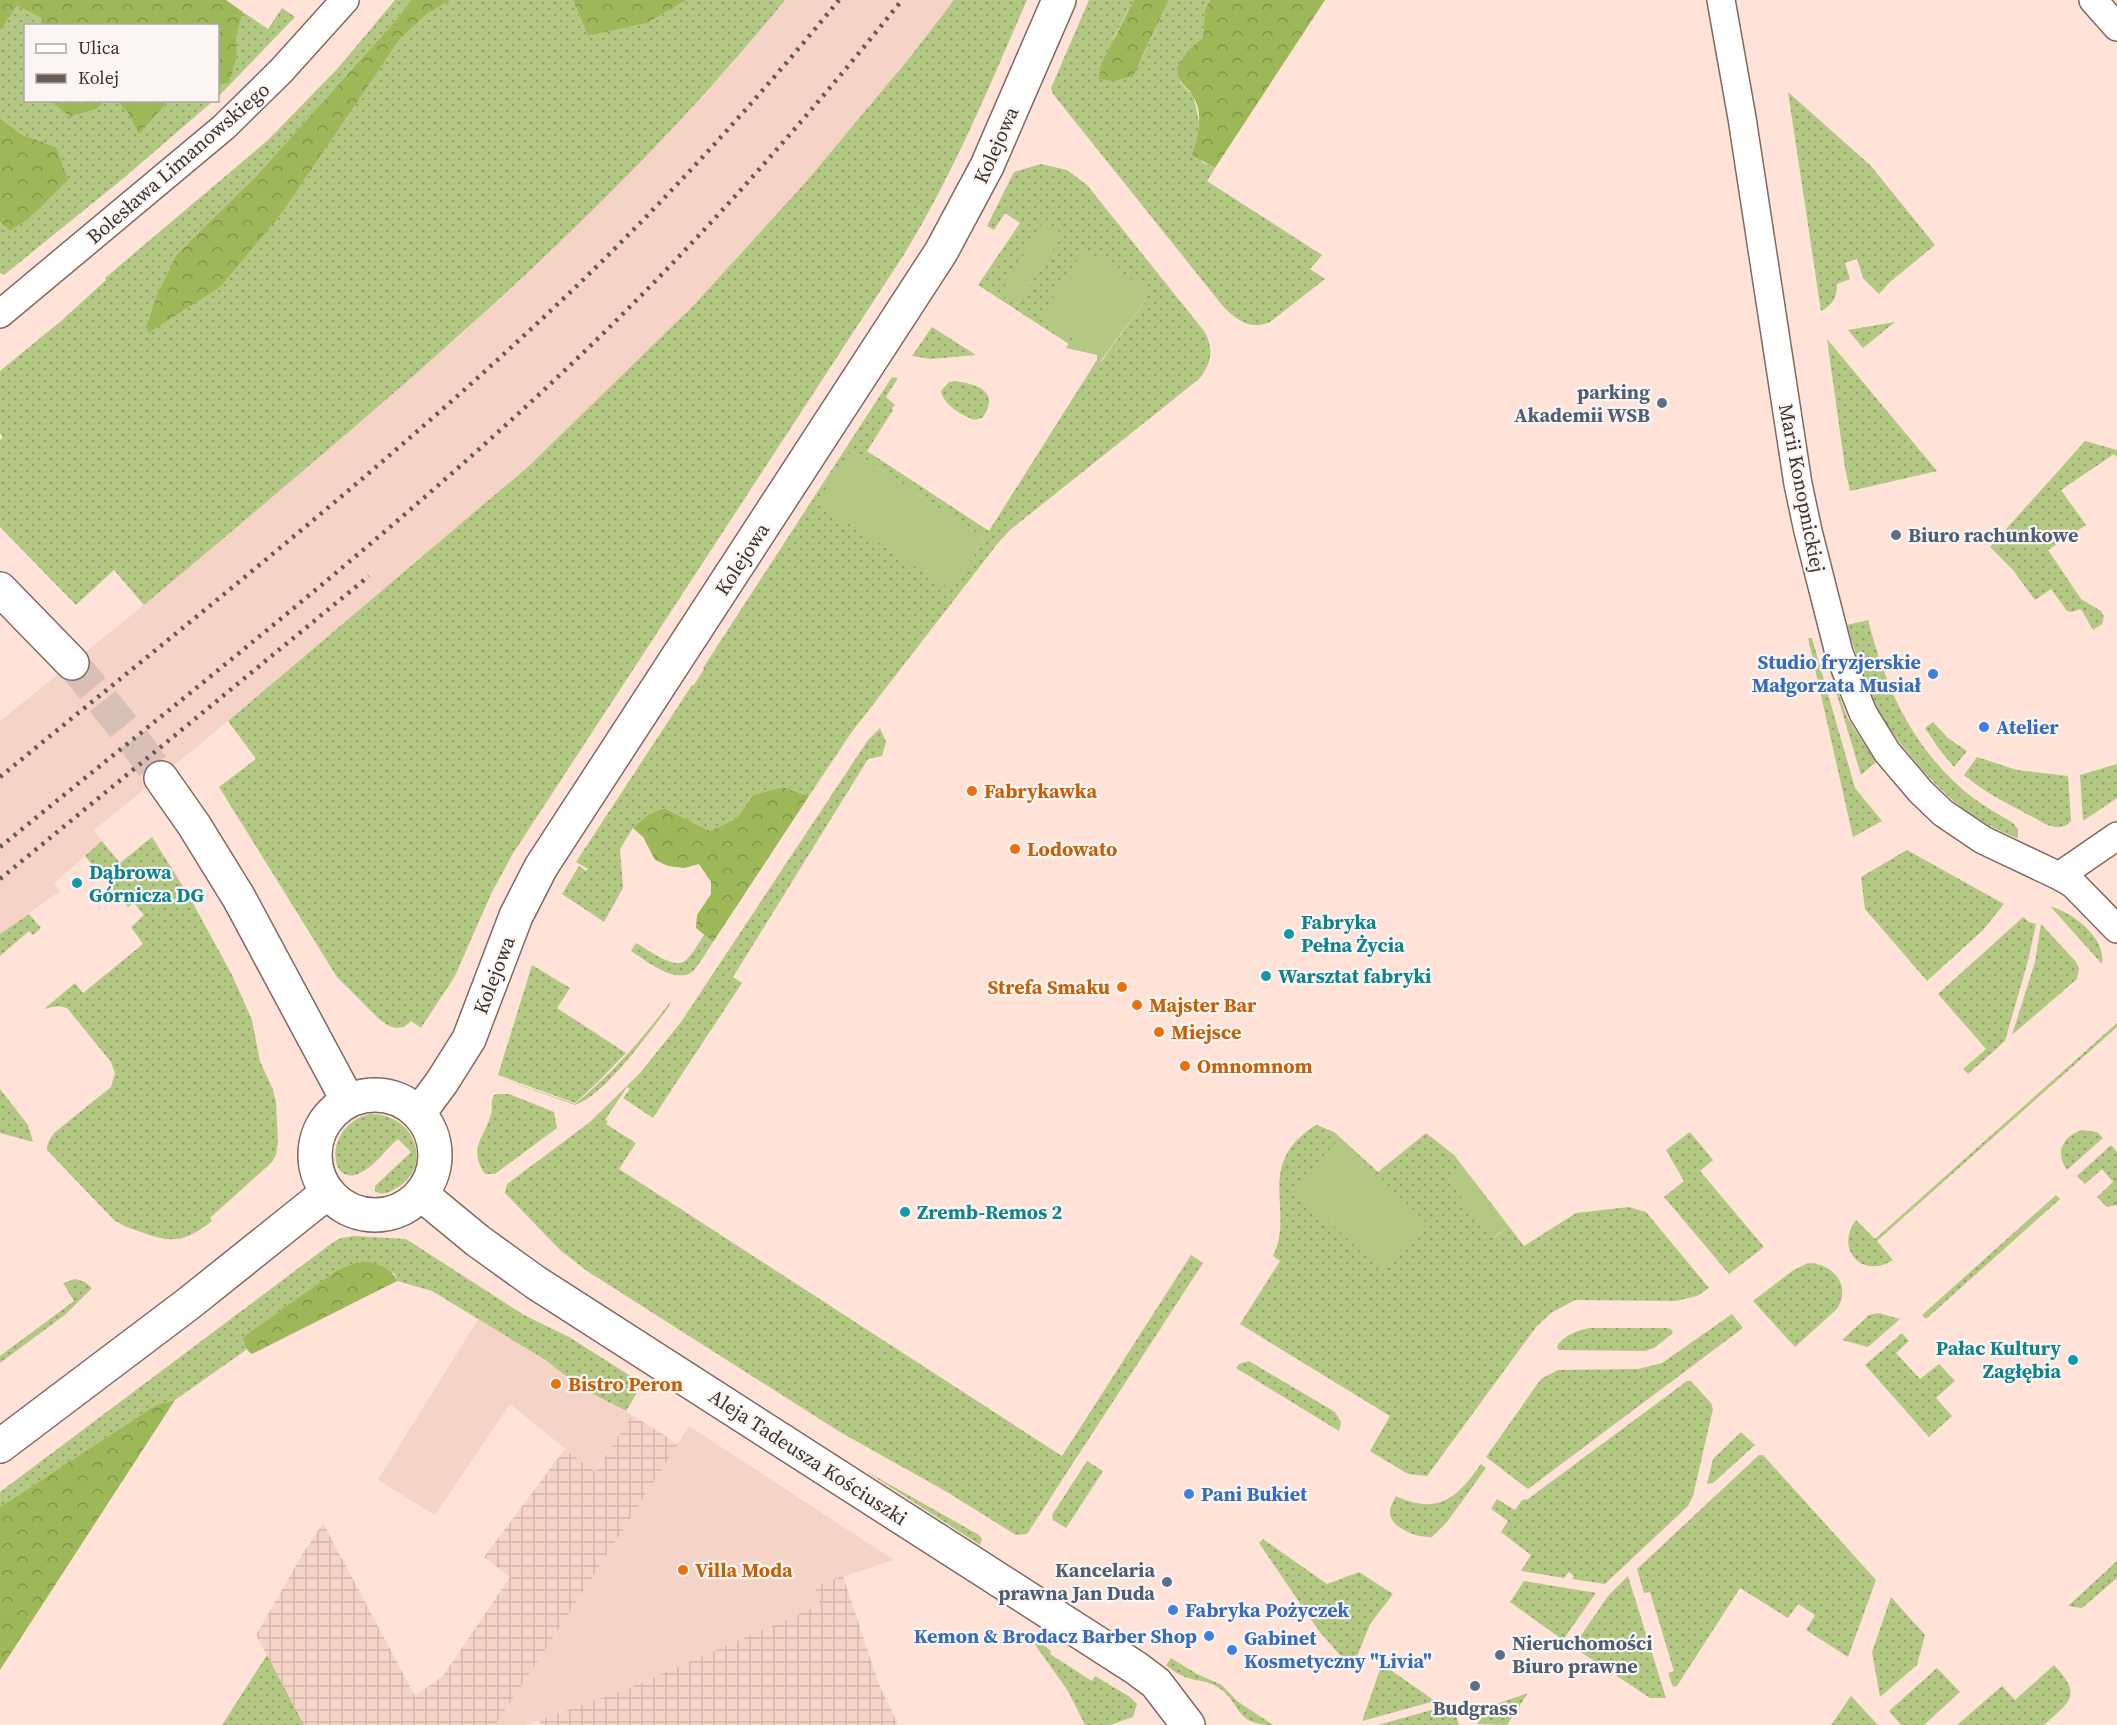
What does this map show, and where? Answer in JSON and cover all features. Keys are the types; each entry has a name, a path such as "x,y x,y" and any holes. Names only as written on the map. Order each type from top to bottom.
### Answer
{"street":[{"name":"Bolesława Limanowskiego","path":"0,314 224,127 281,72 345,0"},
{"name":"Kolejowa","path":"419,1113 446,1077 469,1039 516,916 541,867 941,252 987,166 1059,0"},
{"name":"Marii Konopnickiej","path":"1721,0 1742,118 1798,484 1829,618 1855,697 1872,730 1887,752 1921,792 1943,813 1991,845 2059,876 2084,894 2117,929"},
{"path":"2093,0 2117,27"},
{"path":"0,589 72,663"},
{"path":"161,778 200,834 239,898 348,1101"},
{"path":"2059,876 2117,836"},
{"path":"370,1094 390,1096 407,1103 419,1113 431,1131 436,1149 432,1178 421,1194 401,1209 376,1215 351,1210 340,1204 328,1192 318,1173 315,1148 323,1124 331,1113 348,1101 370,1094"},
{"path":"0,1446 188,1304 328,1192"},
{"name":"Aleja Tadeusza Kościuszki","path":"421,1194 478,1241 535,1282 1136,1668 1156,1683 1188,1725"}],"shaded area":[{"path":"785,0 954,0 911,56 805,183 694,305 574,423 530,465 198,746 94,830 102,841 54,883 60,891 0,934 0,721 144,605 462,334 621,181 734,62"},
{"path":"479,1318 544,1359 583,1389 632,1415 594,1472 510,1404 435,1515 378,1480"},
{"path":"632,1415 678,1444 495,1725 304,1725 256,1635 323,1523 415,1696 443,1676 510,1577 484,1557 565,1449 595,1472"},
{"path":"689,1426 894,1560 814,1586 820,1605 627,1689 526,1725 495,1725 540,1658"},
{"path":"843,1576 878,1682 898,1725 541,1725 539,1720 627,1689 820,1605 814,1586"}],"green space":[{"path":"0,0 226,0 243,12 236,38 237,58 229,82 219,86 219,24 40,24 41,18 17,6 0,31"},
{"path":"395,0 411,0 396,20 258,174 177,254 255,244 282,213 400,39 427,14 451,0 573,0 588,36 647,23 687,0 785,0 713,84 638,165 560,242 479,318 312,463 144,605 114,570 76,605 0,527 0,440 3,437 0,433 0,371 61,321 106,280 105,278 268,140 338,68"},
{"path":"411,0 451,0 427,14 400,39 282,213 220,287 148,333 147,325 157,295 177,254 258,174 396,20"},
{"path":"573,0 687,0 647,23 588,36"},
{"path":"954,0 1027,0 969,130 921,225 512,855 491,894 455,976 421,1028 411,1021 404,1027 389,1026 380,1020 337,977 219,787 256,759 228,721 530,465 694,305 805,183 911,56"},
{"path":"1089,0 1134,0 1113,39 1141,60 1169,0 1210,0 1205,9 1203,38 1189,49 1180,82 1194,97 1199,122 1197,143 1202,162 1215,168 1207,181 1322,255 1310,269 1325,279 1270,322 1256,325 1243,322 1222,305 1053,94 1051,88"},
{"path":"1134,0 1169,0 1133,76 1114,81 1099,79 1101,64"},
{"path":"1210,0 1325,0 1215,168 1192,155 1198,133 1198,109 1193,96 1181,82 1177,68 1189,49 1203,38 1205,9"},
{"path":"17,6 41,18 40,24 24,24 24,102 51,102 70,117 97,109 103,102 118,102 129,114 162,107 167,102 212,102 125,177 4,275 0,273 0,222 10,231 27,220 56,147 21,134 0,118 0,31"},
{"path":"282,8 295,17 219,96 219,86 229,81 237,58 236,38 243,12 268,29"},
{"path":"1788,92 1871,166 1935,245 1879,294 1863,278 1857,259 1845,263 1850,279 1837,284 1834,300 1821,311"},
{"path":"51,102 103,102 97,109 70,117"},
{"path":"118,102 167,102 139,134 129,114"},
{"path":"0,118 21,134 56,147 68,180 27,220 10,231 0,222"},
{"path":"1041,164 1067,170 1087,185 1204,331 1210,350 1207,368 1199,379 1010,530 851,733 809,796 783,787 753,795 737,818 710,831 664,808 649,814 633,828 620,849 623,888 604,922 562,894 579,866 586,871 588,869 576,862 694,685 892,377 898,378 886,397 895,405 867,451 989,531 1097,360 1101,362 1145,301 1142,298 1075,336 1069,344 978,285 1020,223 1005,213 994,230 987,226 1014,172","holes":["1043,222 1062,235 1017,304 1001,294","851,450 984,538 952,590"]},
{"path":"1043,221 1063,234 1017,304 1000,294"},
{"path":"1085,249 1148,290 1142,298 1145,301 1100,362 1097,360 1097,355 1066,348 1074,336 1066,335 1039,318"},
{"path":"1895,322 1863,348 1848,330"},
{"path":"932,327 976,355 931,359 912,356"},
{"path":"1827,339 1937,471 1850,491"},
{"path":"954,381 978,387 988,395 987,409 982,418 974,420 949,405 941,391 949,382"},
{"path":"2085,441 2117,450 2117,457 2114,454 2061,490 2086,525 2048,550 2081,599 2101,611 2104,617 2102,624 2093,630 2081,609 2067,611 2051,589 2035,600 2013,570 1990,547"},
{"path":"851,450 984,538 952,590 817,503"},
{"path":"1868,620 1882,667 1901,711 1913,731 1942,769 1960,787 2013,823 2018,829 2018,838 1984,823 1955,802 1929,777 1888,727 1867,684 1847,625"},
{"path":"1808,638 1812,638 1855,788 1882,821 1853,837"},
{"path":"1828,665 1848,719 1876,762 1861,775"},
{"path":"1933,722 1948,738 1967,751 1954,767 1925,728"},
{"path":"880,728 886,742 882,756 868,759 733,977 742,983 653,1118 623,1098 630,1089 627,1087 605,1120 608,1121 606,1124 636,1143 619,1169 1062,1456 1191,1255 1203,1263 1027,1534 1016,1535 947,1492 840,1432 587,1271 560,1250 505,1193 507,1184 590,1122 640,1073 681,1022 868,740"},
{"path":"1977,757 2017,770 2068,776 2071,821 2062,827 2048,825 1979,787 1964,775"},
{"path":"2117,764 2117,798 2083,821 2080,775"},
{"path":"783,787 809,796 713,942 696,928 697,915 711,894 711,882 699,864 684,868 668,866 655,860 643,837 633,828 649,814 664,808 710,831 737,818 753,795"},
{"path":"152,837 189,896 232,975 252,1020 260,1061 276,1102 278,1142 276,1155 271,1163 210,1218 212,1221 194,1233 178,1239 152,1236 114,1220 47,1150 54,1133 111,1087 115,1073 111,1062 67,1008 58,1006 44,1009 75,983 83,993 143,944 131,927 144,915 134,903 128,907 85,856 102,841 120,863"},
{"path":"1907,850 2004,904 1983,930 1927,981 1865,909 1861,877"},
{"path":"2050,906 2078,920 2086,928 2099,945 2102,964"},
{"path":"29,914 41,928 33,935 29,931 0,956 0,934"},
{"path":"2023,917 2036,924 2005,1041 1968,1074 1963,1069 1986,1049 1938,994"},
{"path":"2041,924 2076,962 2079,968 2077,979 2012,1035 2035,962"},
{"path":"704,935 713,942 697,967 687,974 671,974 631,951 636,943 666,960 683,962"},
{"path":"532,965 570,988 557,1008 626,1053 575,1103 498,1075"},
{"path":"671,1001 649,1033 612,1077 587,1099 575,1105 497,1077 575,1104 626,1056"},
{"path":"2117,1023 2117,1027 1877,1241 1893,1260 1882,1265 1871,1266 1862,1264 1855,1258 1850,1251 1848,1241 1856,1220 1875,1239"},
{"path":"0,1089 28,1125 33,1142 0,1133"},
{"path":"509,1094 554,1112 557,1128 495,1174 485,1174 480,1165 477,1149 491,1114 494,1095"},
{"path":"370,1114 386,1116 399,1123 409,1132 415,1144 417,1157 414,1170 406,1181 386,1193 375,1191 375,1186 411,1152 398,1139 375,1162 360,1173 349,1176 341,1172 337,1164 335,1154 344,1130 355,1120"},
{"path":"1317,1125 1334,1132 1378,1172 1426,1133 1454,1155 1524,1246 1576,1213 1629,1207 1646,1212 1709,1288 1697,1296 1676,1301 1575,1300 1551,1313 1536,1327 1427,1476 1408,1474 1370,1451 1390,1416 1240,1324 1280,1261 1273,1256 1280,1226 1280,1181 1287,1153 1298,1139","holes":["1463,1170 1508,1227 1494,1238 1449,1181"]},
{"path":"2082,1130 2097,1132 2103,1138 2067,1170 2061,1157 2062,1146 2070,1136"},
{"path":"1690,1132 1713,1160 1700,1171 1764,1247 1729,1274 1664,1197 1684,1181 1666,1150"},
{"path":"1337,1141 1426,1222 1383,1271 1293,1189"},
{"path":"2111,1145 2117,1152 2117,1205 2107,1207 2097,1197 2113,1182 2102,1169 2085,1184 2077,1176"},
{"path":"1464,1169 1508,1227 1493,1238 1449,1181"},
{"path":"2056,1195 2060,1199 1926,1319 1922,1315"},
{"path":"354,1236 406,1239 524,1315 569,1337 640,1382 639,1389 626,1411 583,1389 544,1359 432,1291 397,1281 394,1273 279,1312 243,1337 246,1350 175,1400 156,1405 0,1507 0,1492 332,1243 341,1238"},
{"path":"370,1262 389,1271 397,1281 252,1354 246,1349 243,1337 338,1270 356,1263"},
{"path":"1808,1263 1817,1264 1832,1271 1841,1284 1841,1300 1837,1309 1795,1347 1753,1301 1792,1271"},
{"path":"75,1279 85,1282 92,1288 66,1314 0,1363 0,1356 74,1301 63,1283"},
{"path":"1878,1313 1900,1319 1868,1347 1842,1340 1869,1315"},
{"path":"1732,1314 1743,1328 1528,1489 1486,1457 1541,1379 1558,1370 1638,1369 1662,1363"},
{"path":"1589,1328 1667,1328 1673,1333 1654,1348 1645,1351 1558,1350 1557,1346 1567,1336"},
{"path":"1902,1333 1909,1341 1896,1353 1920,1379 1939,1364 1955,1381 1936,1398 1952,1416 1929,1437 1865,1365"},
{"path":"1249,1361 1335,1412 1341,1422 1339,1431 1236,1368 1239,1364"},
{"path":"1687,1381 1691,1381 1711,1403 1713,1409 1693,1496 1688,1506 1605,1584 1572,1579 1574,1576 1569,1572 1564,1578 1521,1571 1531,1555 1501,1532 1508,1521 1491,1509 1497,1499 1515,1510 1522,1500 1528,1499"},
{"path":"175,1400 0,1670 0,1507 156,1405"},
{"path":"1741,1432 1755,1445 1713,1483 1707,1484 1713,1459"},
{"path":"1759,1455 1763,1455 1876,1580 1848,1657 1806,1630 1815,1615 1798,1604 1788,1618 1740,1588 1677,1686 1673,1687 1668,1673 1674,1671 1650,1592 1644,1593 1637,1569"},
{"path":"1087,1461 1103,1471 1066,1528 1053,1520 1052,1515"},
{"path":"1481,1464 1486,1468 1447,1522 1432,1537 1408,1532 1392,1520 1390,1510 1396,1496 1424,1504 1446,1500 1464,1486"},
{"path":"864,1470 979,1535 982,1539 980,1545"},
{"path":"1263,1539 1327,1584 1359,1572 1393,1594 1370,1624 1352,1669 1319,1631 1259,1543"},
{"path":"2117,1561 2117,1578 2082,1608 2068,1606"},
{"path":"1628,1576 1666,1698 1650,1698 1573,1647 1608,1596"},
{"path":"1524,1581 1596,1593 1563,1640 1510,1602"},
{"path":"1891,1597 1925,1635 1917,1665 1880,1697 1872,1652"},
{"path":"1034,1638 1051,1651 1050,1654 1092,1681 1095,1676 1130,1697 1137,1704 1133,1717 1110,1725 1085,1725 1068,1691 1036,1646"},
{"path":"267,1655 304,1725 222,1725"},
{"path":"1171,1658 1197,1674 1222,1685 1237,1701 1273,1725 1250,1721 1223,1691 1214,1685 1187,1678 1166,1665"},
{"path":"1382,1664 1435,1701 1362,1721"},
{"path":"2054,1665 2068,1684 2070,1698 2061,1710 2044,1725 1957,1725 2002,1686 2015,1700"},
{"path":"1937,1668 1960,1692 1924,1725 1901,1725 1889,1711"},
{"path":"1528,1693 1507,1725 1477,1724 1488,1707"},
{"path":"1851,1696 1878,1725 1831,1725"},
{"path":"1442,1707 1457,1718 1459,1725 1378,1725"}],"tunnel":[{"path":"72,663 130,735 161,778"}],"railway":[{"path":"0,777 345,494 545,316 697,163 839,0"},
{"path":"0,847 356,556 495,435 562,373 608,329 739,192 902,0"},
{"path":"0,879 369,576"}],"place":[{"name":"parking Akademii WSB","path":"1662,403"},
{"name":"Biuro rachunkowe","path":"1896,535"},
{"name":"Studio fryzjerskie Małgorzata Musiał","path":"1933,674"},
{"name":"Atelier","path":"1984,727"},
{"name":"Fabrykawka","path":"972,791"},
{"name":"Lodowato","path":"1015,849"},
{"name":"Dąbrowa Górnicza DG","path":"77,883"},
{"name":"Fabryka Pełna Życia","path":"1289,934"},
{"name":"Warsztat fabryki","path":"1266,976"},
{"name":"Strefa Smaku","path":"1122,987"},
{"name":"Majster Bar","path":"1137,1005"},
{"name":"Miejsce","path":"1159,1032"},
{"name":"Omnomnom","path":"1185,1066"},
{"name":"Zremb-Remos 2","path":"905,1212"},
{"name":"Pałac Kultury Zagłębia","path":"2073,1360"},
{"name":"Bistro Peron","path":"556,1384"},
{"name":"Pani Bukiet","path":"1189,1494"},
{"name":"Villa Moda","path":"683,1570"},
{"name":"Kancelaria prawna Jan Duda","path":"1167,1582"},
{"name":"Fabryka Pożyczek","path":"1173,1610"},
{"name":"Kemon & Brodacz Barber Shop","path":"1209,1636"},
{"name":"Gabinet Kosmetyczny \"Livia\"","path":"1232,1650"},
{"name":"Nieruchomości Biuro prawne","path":"1500,1655"},
{"name":"Budgrass","path":"1475,1686"}]}
